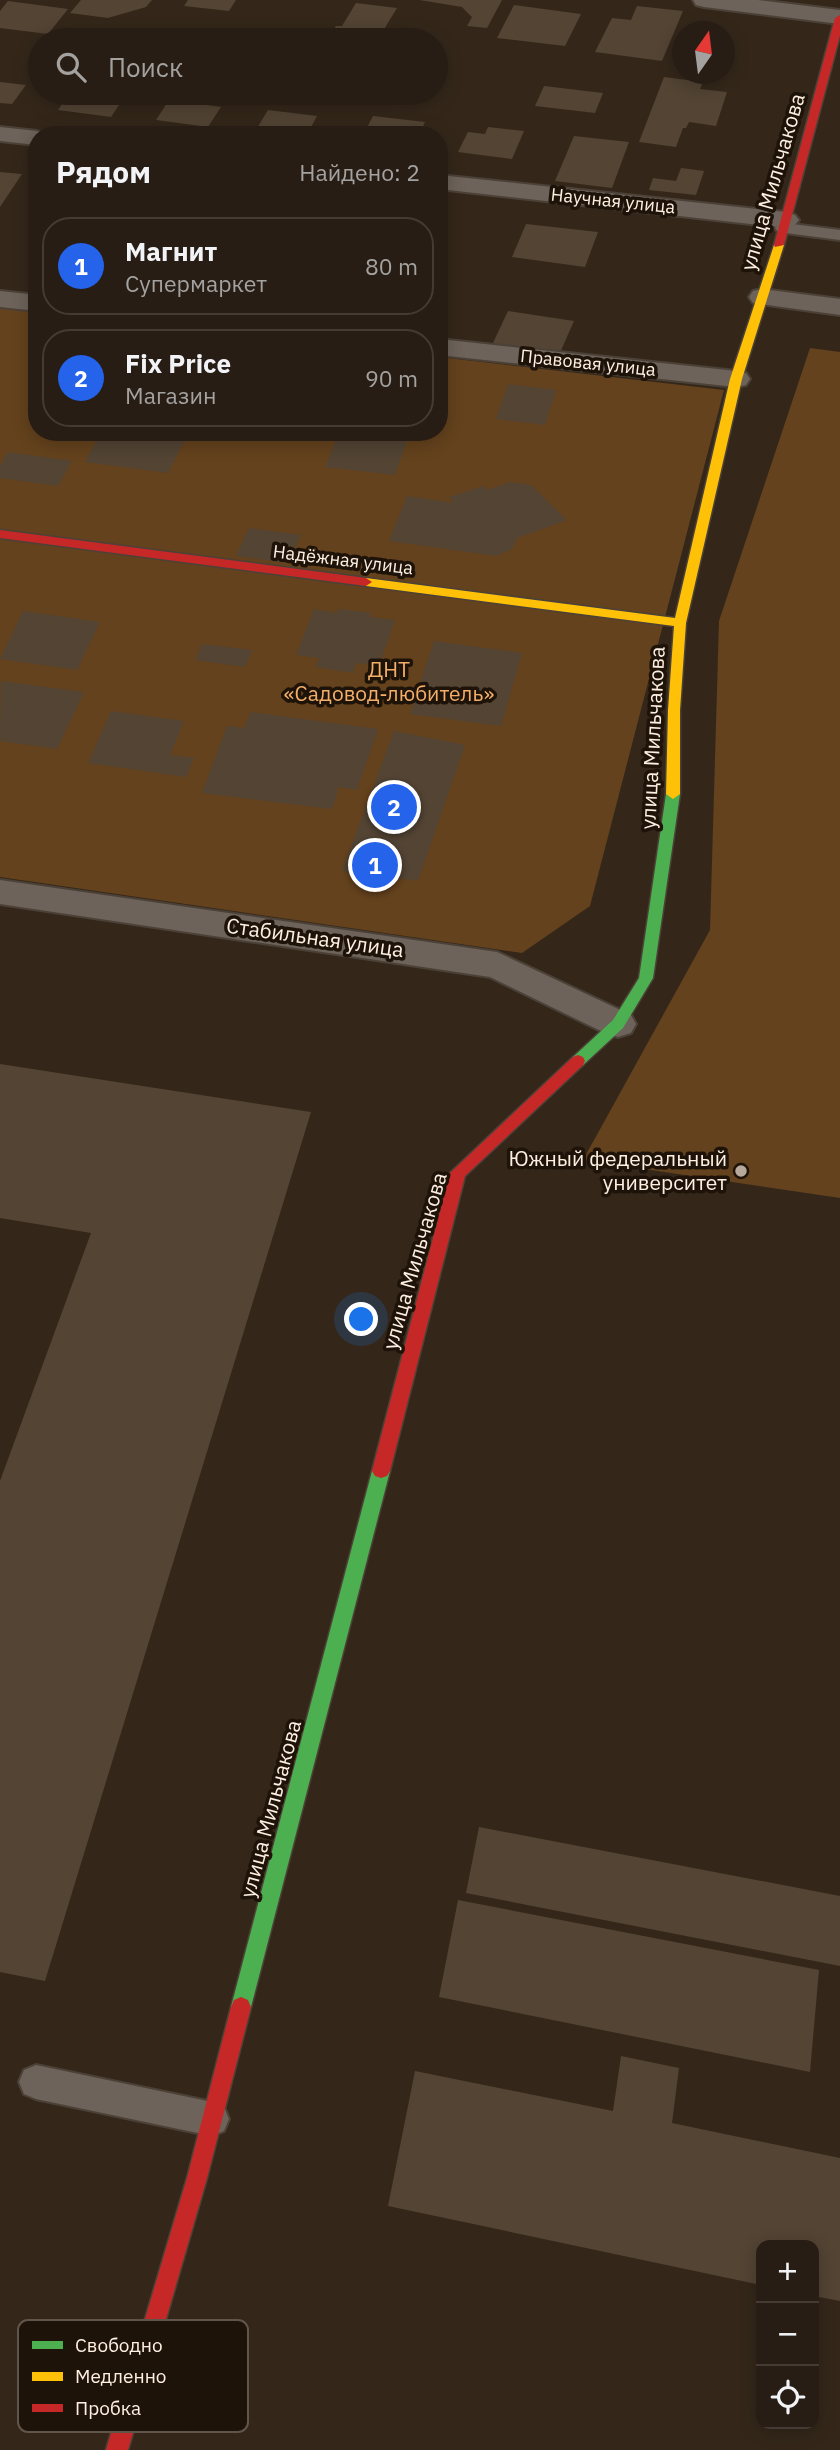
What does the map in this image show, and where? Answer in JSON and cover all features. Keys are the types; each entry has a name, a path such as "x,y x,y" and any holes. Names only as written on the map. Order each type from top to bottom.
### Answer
{"street":[{"path":"704,0 840,17"},
{"name":"улица Мильчакова","path":"154,2320 212,2119 458,1173 618,1024 646,978 673,802 674,710 680,623 736,379 785,224 840,17"},
{"path":"0,134 28,137"},
{"name":"Научная улица","path":"448,183 785,224"},
{"path":"762,297 840,307"},
{"path":"0,299 28,302"},
{"name":"Правовая улица","path":"448,348 736,379"},
{"name":"Надёжная улица","path":"0,534 680,623"},
{"name":"Стабильная улица","path":"0,891 497,965 618,1024"},
{"name":"улица Мильчакова","path":"117,2450 122,2432"}],"lane":[{"path":"785,224 840,235"},
{"path":"36,2082 212,2119"}],"green space":[{"name":"ДНТ «Садовод-любитель»","path":"0,306 28,310 28,441 448,441 448,358 724,390 590,906 522,953 0,877"},
{"path":"810,348 840,352 840,1198 583,1160 710,930 719,621"}],"building":[{"path":"81,0 152,0 146,7 108,18 70,13"},
{"path":"188,0 236,0 229,11 184,6"},
{"path":"419,0 502,0 487,28 467,26 472,17 462,7"},
{"path":"8,1 68,9 53,28 28,28 28,32 0,28 0,11"},
{"path":"356,3 397,8 385,28 335,28 342,26"},
{"path":"514,5 581,14 565,46 497,38"},
{"path":"637,6 683,11 679,21 672,21 672,37 662,61 595,52 612,18 631,20"},
{"path":"664,77 672,78 672,84 702,84 700,89 727,92 716,126 689,122 686,128 683,128 676,147 639,142"},
{"path":"0,82 26,85 12,104 0,103"},
{"path":"544,86 603,93 595,113 535,106"},
{"path":"62,105 119,105 111,117 58,110"},
{"path":"166,105 221,107 209,126 156,120"},
{"path":"268,110 317,116 312,126 258,126"},
{"path":"373,116 425,122 423,126 368,126"},
{"path":"488,127 524,131 512,159 458,152 468,132 485,134"},
{"path":"574,136 629,142 612,188 555,181"},
{"path":"681,168 704,171 696,195 649,190 653,178 676,181"},
{"path":"0,172 22,174 0,207"},
{"path":"526,224 598,232 585,267 512,257"},
{"path":"508,311 574,321 559,355 492,345"},
{"path":"508,384 556,390 545,425 496,419"},
{"path":"96,441 184,441 168,473 85,462"},
{"path":"335,441 407,441 395,475 325,467"},
{"path":"8,452 72,461 58,486 0,478 0,466"},
{"path":"510,482 531,485 567,520 517,538 512,549 496,556 389,541 407,496 454,503 449,497 484,486 488,490"},
{"path":"249,528 301,535 288,563 236,556"},
{"path":"314,609 337,613 338,609 371,613 370,617 395,620 379,666 356,663 353,673 316,667 319,658 296,655"},
{"path":"23,611 100,622 77,670 0,659"},
{"path":"434,641 522,653 501,726 410,714"},
{"path":"202,644 252,650 245,667 195,660"},
{"path":"1,681 84,692 57,749 0,741"},
{"path":"111,711 184,721 170,755 194,758 186,777 88,763"},
{"path":"251,712 378,729 357,790 339,787 332,809 202,793 227,726 244,728"},
{"path":"394,731 465,745 418,881 342,871"},
{"path":"0,1064 311,1112 45,1981 0,1972 0,1481 91,1233 0,1218"},
{"path":"479,1827 840,1896 840,1966 466,1893"},
{"path":"458,1900 819,1970 810,2072 439,1997"},
{"path":"621,2056 679,2068 672,2123 840,2158 840,2301 819,2297 819,2240 756,2240 756,2284 388,2206 415,2071 613,2111"}],"traffic: fast":[{"path":"578,1061 618,1024 646,978 673,794"},
{"path":"241,2007 381,1471"}],"traffic: slow":[{"path":"673,794 674,710 680,623 736,379 779,245"},
{"path":"366,582 680,623"}],"traffic: jam":[{"path":"779,245 840,18"},
{"path":"0,534 366,582"},
{"path":"381,1471 458,1173 578,1061"},
{"path":"155,2320 197,2178 241,2007"},
{"path":"117,2450 122,2432"}],"place":[{"name":"Fix Price","path":"394,807"},
{"name":"Магнит","path":"375,865"},
{"name":"Южный федеральный университет","path":"741,1171"}]}
